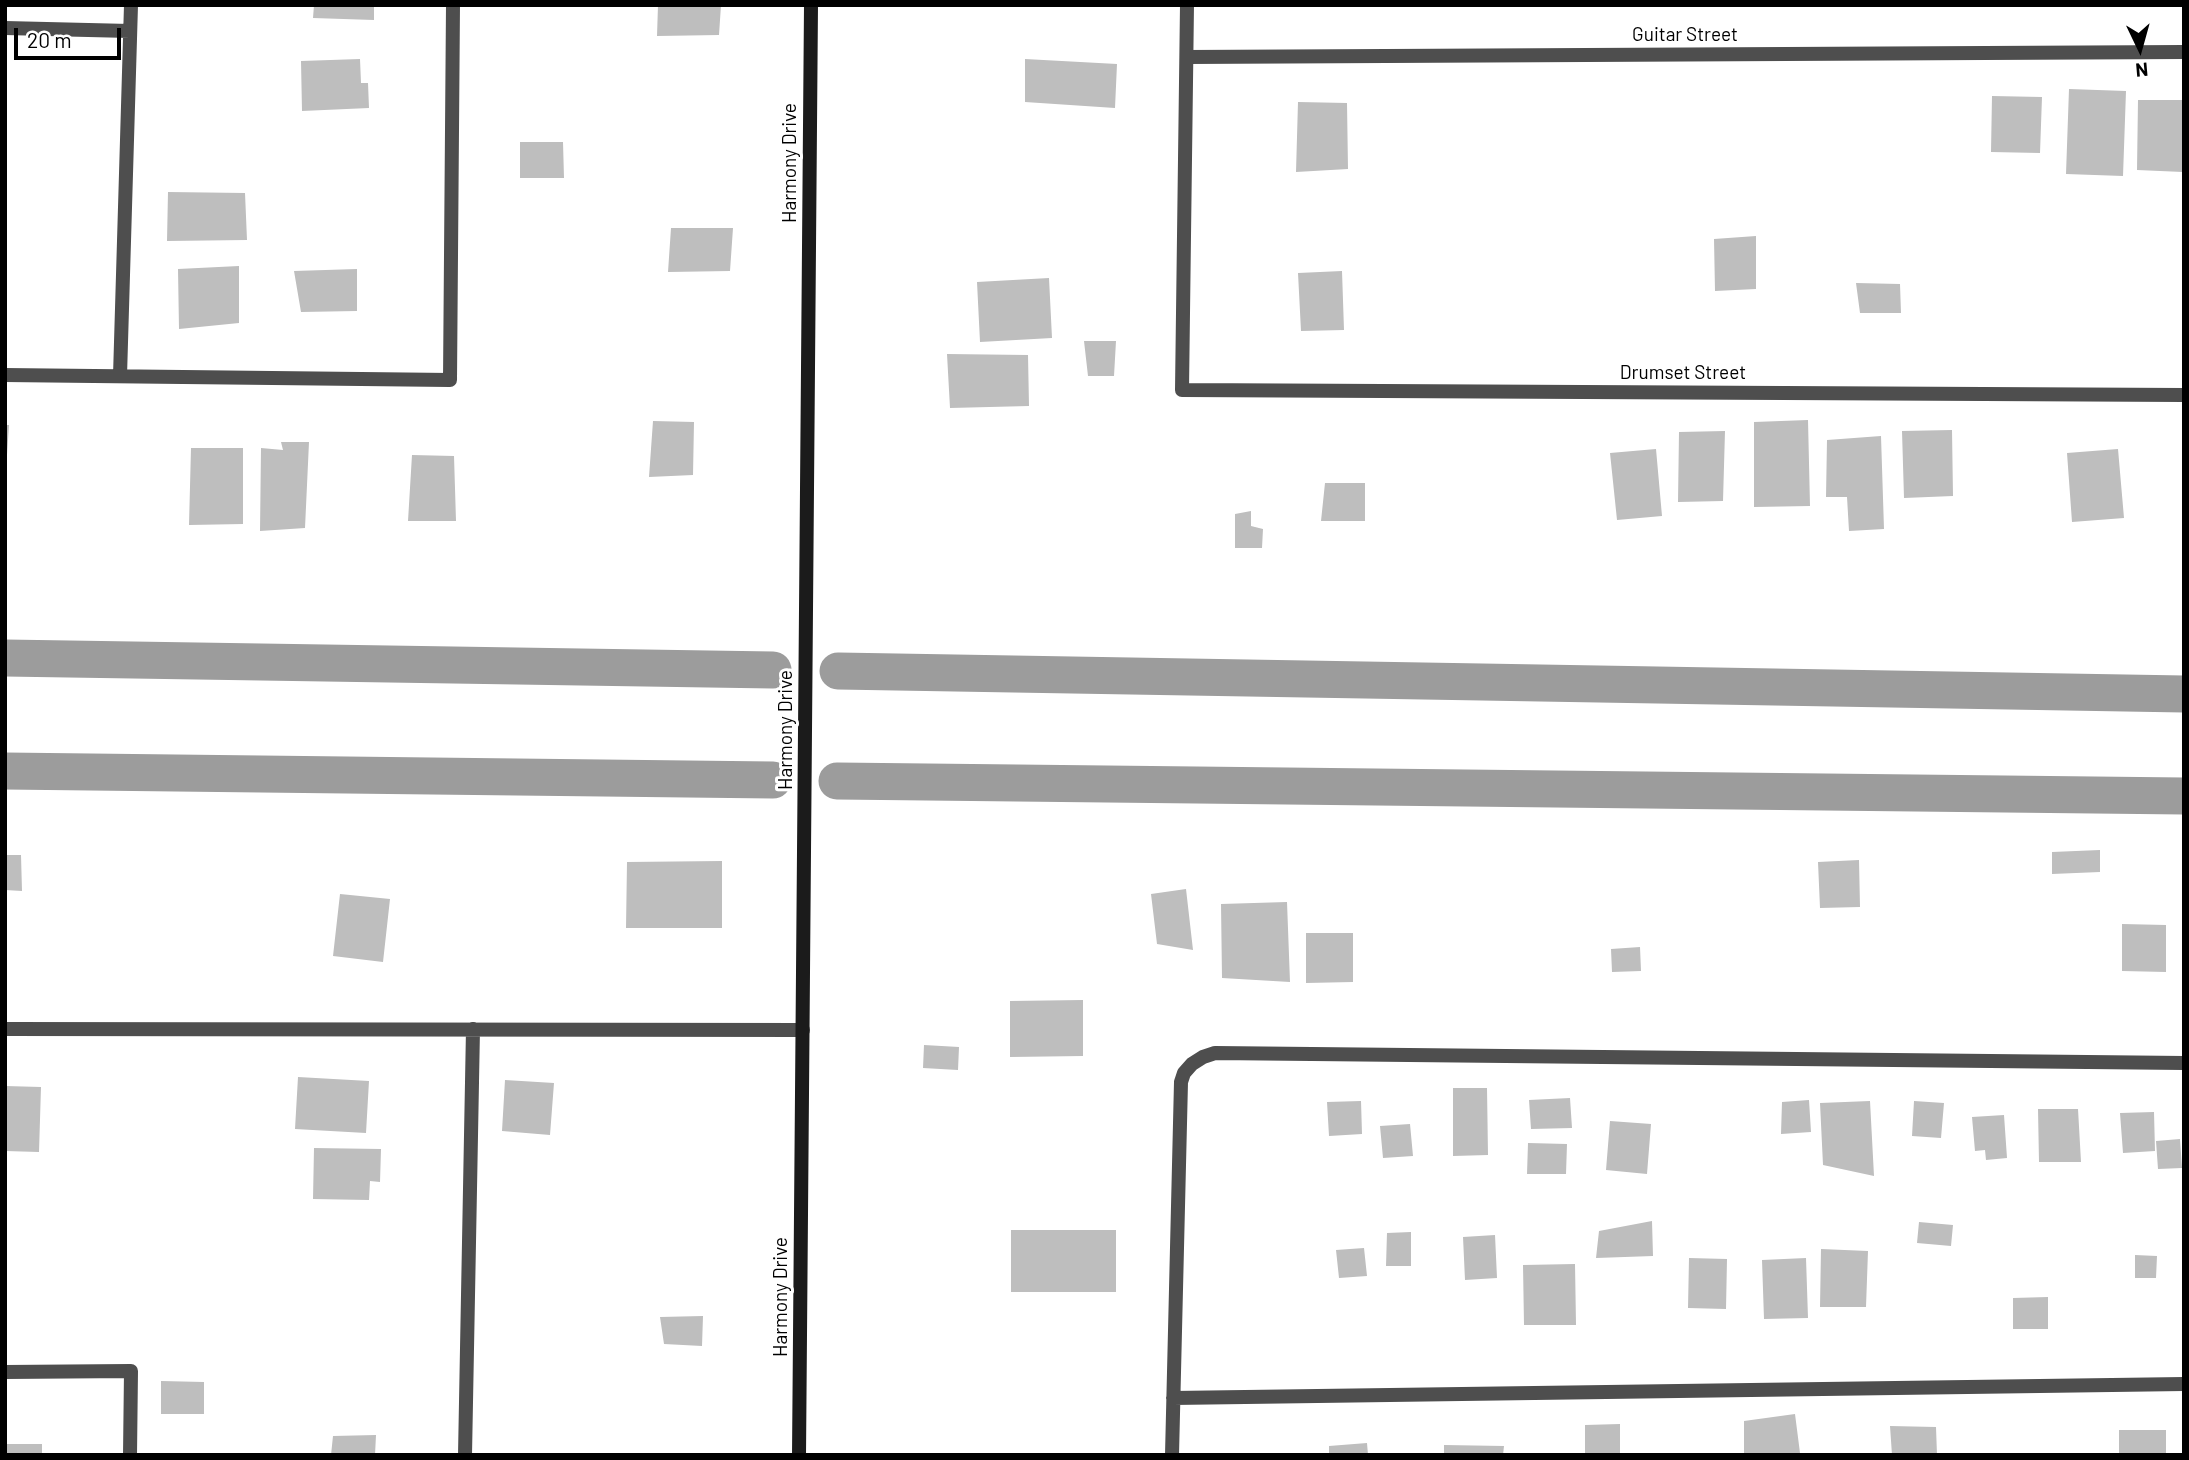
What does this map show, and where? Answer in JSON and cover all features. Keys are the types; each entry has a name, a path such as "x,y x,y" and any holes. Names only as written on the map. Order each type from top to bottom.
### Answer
{"street":[{"path":"120,376 131,5"},
{"path":"5,375 450,380 453,5"},
{"name":"Harmony Drive","path":"799,1455 811,5"},
{"path":"1186,57 1187,5"},
{"path":"5,28 130,31"},
{"name":"Guitar Street","path":"1186,57 2184,52"},
{"name":"Drumset Street","path":"1186,57 1182,390 2184,395"},
{"path":"5,1029 803,1030"},
{"path":"465,1455 472,1029"},
{"path":"1172,1455 1181,1082 1184,1073 1203,1057 1215,1053 2184,1063"},
{"path":"5,1372 131,1371 130,1455"},
{"path":"1173,1398 2184,1384"}],"building":[{"path":"314,5 374,5 374,20 313,18"},
{"path":"658,5 721,5 719,35 657,36"},
{"path":"360,59 361,83 368,83 369,108 302,111 301,61"},
{"path":"1025,59 1117,64 1115,108 1025,102"},
{"path":"2069,89 2126,91 2123,176 2066,174"},
{"path":"1992,96 2042,97 2040,153 1991,152"},
{"path":"2138,100 2184,100 2183,172 2137,170"},
{"path":"1298,102 1347,103 1348,169 1296,172"},
{"path":"520,142 563,142 564,178 520,178"},
{"path":"168,192 245,193 247,240 167,241"},
{"path":"671,228 733,228 730,271 668,272"},
{"path":"1756,236 1756,289 1715,291 1714,239"},
{"path":"239,266 239,323 179,329 178,269"},
{"path":"357,269 357,311 301,312 294,271"},
{"path":"1342,271 1344,330 1301,331 1298,273"},
{"path":"1049,278 1052,338 980,342 977,282"},
{"path":"1856,283 1900,284 1901,313 1860,313"},
{"path":"1084,341 1116,341 1114,376 1088,376"},
{"path":"947,354 1028,355 1029,406 950,408"},
{"path":"1808,420 1810,506 1754,507 1754,422"},
{"path":"653,421 694,422 693,475 649,477"},
{"path":"5,425 9,425 7,455 5,455"},
{"path":"1952,430 1953,496 1904,498 1902,431"},
{"path":"1725,431 1723,501 1678,502 1679,432"},
{"path":"1881,436 1884,529 1849,531 1847,497 1826,497 1827,440"},
{"path":"281,442 309,442 305,528 260,531 261,448 283,450"},
{"path":"191,448 243,448 243,524 189,525"},
{"path":"1656,449 1662,516 1617,520 1610,453"},
{"path":"2118,449 2124,518 2072,522 2067,453"},
{"path":"412,455 454,456 456,521 408,521"},
{"path":"1325,483 1365,483 1365,521 1321,521"},
{"path":"1251,511 1251,526 1263,529 1262,548 1235,548 1235,514"},
{"path":"2100,850 2100,872 2052,874 2052,852"},
{"path":"5,855 21,855 22,891 5,890"},
{"path":"1859,860 1860,907 1820,908 1818,862"},
{"path":"722,861 722,928 626,928 627,862"},
{"path":"1186,889 1193,950 1157,944 1151,894"},
{"path":"340,894 390,899 383,962 333,956"},
{"path":"1287,902 1290,982 1222,978 1221,904"},
{"path":"2122,924 2166,925 2166,972 2122,971"},
{"path":"1306,933 1353,933 1353,982 1306,983"},
{"path":"1640,947 1641,971 1612,972 1611,949"},
{"path":"1083,1000 1083,1056 1010,1057 1010,1001"},
{"path":"924,1045 959,1047 958,1070 923,1068"},
{"path":"298,1077 369,1081 366,1133 295,1129"},
{"path":"505,1080 554,1083 550,1135 502,1131"},
{"path":"5,1086 41,1087 39,1152 5,1151"},
{"path":"1453,1088 1487,1088 1488,1155 1453,1156"},
{"path":"1570,1098 1572,1128 1531,1129 1529,1100"},
{"path":"1809,1100 1811,1132 1781,1134 1782,1102"},
{"path":"1361,1101 1362,1134 1329,1136 1327,1102"},
{"path":"1870,1101 1874,1176 1823,1165 1820,1103"},
{"path":"1914,1101 1944,1103 1941,1138 1912,1136"},
{"path":"2038,1109 2078,1109 2081,1162 2039,1162"},
{"path":"2154,1112 2155,1151 2123,1153 2120,1113"},
{"path":"2004,1115 2007,1158 1986,1160 1985,1150 1975,1151 1972,1117"},
{"path":"1610,1121 1651,1124 1647,1174 1606,1170"},
{"path":"1410,1124 1413,1156 1383,1158 1380,1126"},
{"path":"2180,1139 2182,1168 2158,1169 2156,1141"},
{"path":"1528,1143 1567,1144 1566,1174 1527,1174"},
{"path":"314,1148 381,1149 380,1182 370,1181 369,1200 313,1199"},
{"path":"1652,1221 1653,1256 1596,1258 1599,1231"},
{"path":"1919,1222 1953,1225 1951,1246 1917,1243"},
{"path":"1011,1230 1116,1230 1116,1292 1011,1292"},
{"path":"1411,1232 1411,1266 1386,1266 1387,1233"},
{"path":"1495,1235 1497,1278 1465,1280 1463,1237"},
{"path":"1364,1248 1367,1276 1339,1278 1336,1250"},
{"path":"1821,1249 1868,1251 1866,1307 1820,1307"},
{"path":"2135,1255 2157,1256 2156,1278 2135,1278"},
{"path":"1689,1258 1727,1259 1726,1309 1688,1308"},
{"path":"1806,1258 1808,1318 1764,1319 1762,1260"},
{"path":"1575,1264 1576,1325 1524,1325 1523,1265"},
{"path":"2048,1297 2048,1329 2013,1329 2013,1298"},
{"path":"703,1316 702,1346 664,1344 660,1317"},
{"path":"161,1381 204,1382 204,1414 161,1414"},
{"path":"1795,1414 1800,1453 1744,1455 1744,1421"},
{"path":"1620,1424 1620,1455 1585,1455 1585,1425"},
{"path":"1890,1426 1936,1427 1937,1455 1892,1455"},
{"path":"2119,1430 2166,1430 2166,1454 2119,1455"},
{"path":"376,1435 375,1455 331,1455 333,1436"},
{"path":"1367,1443 1368,1455 1329,1455 1329,1446"},
{"path":"5,1444 42,1444 42,1455 5,1455"},
{"path":"1444,1445 1504,1446 1503,1455 1444,1455"}],"waterway":[{"path":"5,658 773,670"},
{"path":"838,671 2184,694"},
{"path":"5,771 773,780"},
{"path":"837,781 2184,796"}]}
